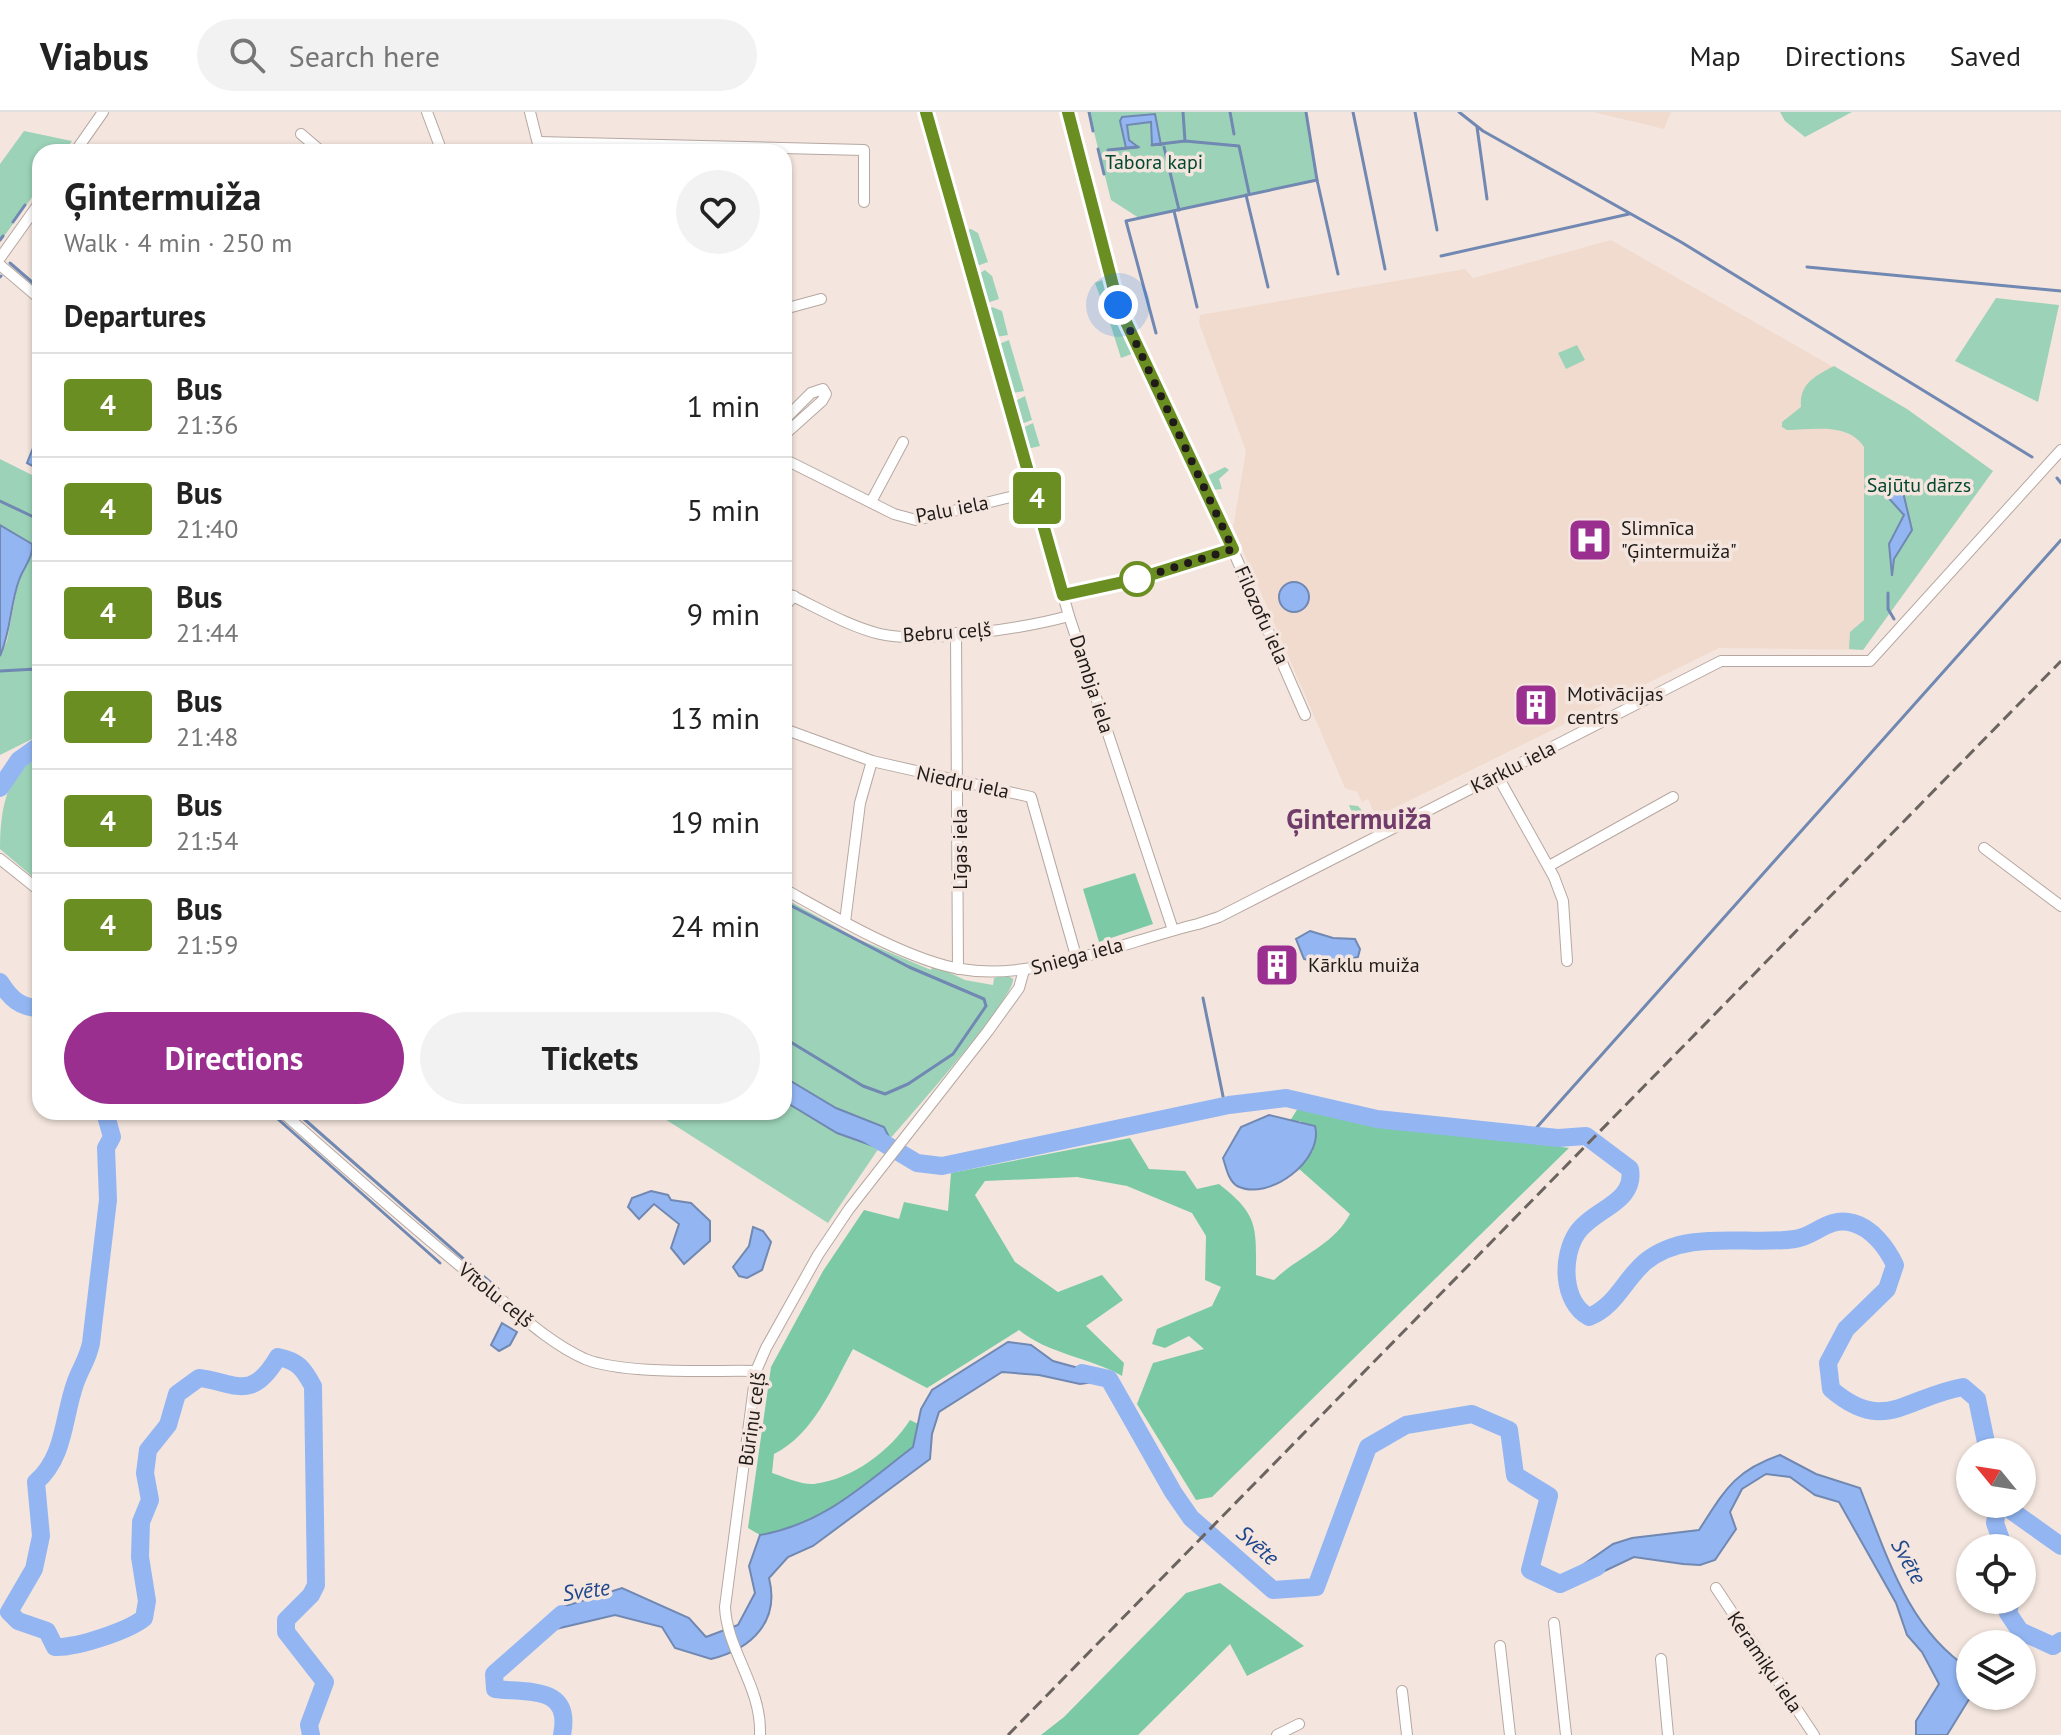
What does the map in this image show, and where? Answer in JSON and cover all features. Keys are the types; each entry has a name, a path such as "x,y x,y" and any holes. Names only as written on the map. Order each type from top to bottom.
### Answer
{"street":[{"path":"81,144 103,112"},
{"path":"427,112 439,144"},
{"path":"530,112 538,144"},
{"name":"Dambja iela","path":"926,112 1069,616 1173,930"},
{"name":"Filozofu iela","path":"1068,112 1118,305 1233,549 1305,715"},
{"path":"301,134 313,144"},
{"path":"792,151 864,150 864,202"},
{"path":"0,258 32,213"},
{"path":"0,265 32,292"},
{"path":"792,307 821,299"},
{"path":"792,412 811,393 823,389 826,394 822,401 792,428"},
{"path":"871,502 903,442"},
{"name":"Kārklu iela","path":"1173,930 1219,917 1721,661 1870,661 2060,453"},
{"name":"Palu iela","path":"792,463 894,514 916,520 1035,491"},
{"path":"1063,595 1137,579 1233,549"},
{"name":"Bebru ceļš","path":"792,595 878,633 902,636 1043,623 1069,616"},
{"name":"Līgas iela","path":"956,633 958,969"},
{"name":"Niedru iela","path":"792,732 872,761 1031,797 1076,956"},
{"path":"845,922 860,803 872,761"},
{"path":"1497,775 1549,866 1563,901 1567,961"},
{"path":"1549,866 1673,797"},
{"path":"1984,848 2061,906"},
{"path":"0,859 32,885"},
{"name":"Sniega iela","path":"792,893 845,922 958,969 1024,970 1173,930"},
{"name":"Būriņu ceļš","path":"760,1735 755,1694 727,1621 725,1607 756,1371 818,1255 1019,988 1024,970"},
{"name":"Vītolu ceļš","path":"291,1120 418,1232 526,1320 587,1360 627,1366 756,1371"},
{"name":"Keramiķu iela","path":"1716,1588 1814,1735"},
{"path":"1554,1623 1566,1735"},
{"path":"1500,1646 1510,1735"},
{"path":"1661,1659 1668,1735"},
{"path":"1402,1691 1407,1735"},
{"path":"1277,1735 1299,1724"}],"shaded area":[{"path":"1593,112 1671,112 1664,129"},
{"name":"Slimnīca \"Ģintermuiža\"","path":"1611,240 1907,409 1993,471 1863,650 1719,648 1376,817 1368,799 1362,802 1357,792 1345,788 1233,528 1246,451 1199,323 1200,315 1465,269 1473,278"}],"green space":[{"name":"Tabora kapi","path":"1089,112 1306,112 1317,180 1139,218 1111,200"},
{"path":"1780,112 1852,112 1805,137 1785,121"},
{"path":"24,131 72,141 70,144 32,144 32,197 0,242 0,164"},
{"path":"971,229 978,233 988,262 977,266 964,230"},
{"path":"985,270 992,276 999,299 987,303 977,275"},
{"path":"1105,279 1114,307 1106,312 1095,283"},
{"path":"1996,298 2059,305 2038,402 1955,361"},
{"path":"992,307 1002,311 1008,335 996,337 987,311"},
{"path":"1117,318 1134,353 1121,358 1109,320"},
{"path":"1009,340 1024,391 1013,393 997,345"},
{"path":"1577,345 1585,360 1566,369 1558,353"},
{"name":"Sajūtu dārzs","path":"1834,366 1907,409 1993,471 1863,650 1849,649 1850,632 1864,620 1864,447 1857,439 1839,431 1787,430 1782,427 1782,422 1801,407 1803,392 1810,382"},
{"path":"1025,396 1032,420 1021,424 1013,402"},
{"path":"1033,423 1040,446 1027,449 1020,429"},
{"path":"0,459 32,475 32,544 0,525"},
{"path":"1225,467 1229,470 1219,479 1222,489 1212,490 1207,476"},
{"path":"32,552 32,739 0,755 0,656 7,641 18,582"},
{"path":"32,762 32,876 0,849 6,796"},
{"path":"1349,805 1358,806 1365,814 1365,824 1359,831"},
{"path":"1135,873 1153,924 1099,942 1083,889"},
{"path":"792,902 858,939 931,970 933,965 965,980 993,985 994,978 1007,975 1013,979 998,1008 981,1031 890,1139 884,1127 836,1108 792,1082"},
{"path":"792,1106 837,1133 879,1148 828,1223 667,1120 792,1120"},
{"path":"1298,1108 1338,1117 1569,1148 1212,1497 1196,1500 1137,1404 1153,1363 1204,1349 1189,1336 1165,1348 1152,1344 1157,1329 1212,1306 1221,1287 1205,1280 1206,1236 1192,1213 1127,1186 1077,1177 985,1181 975,1195 1015,1262 1058,1292 1102,1275 1123,1300 1086,1326 1124,1363 1122,1376 1043,1345 1019,1330 927,1388 853,1349 811,1422 774,1454 772,1473 809,1484 843,1476 881,1453 910,1420 918,1424 913,1447 842,1501 804,1522 760,1535 748,1528 771,1367 823,1271 864,1210 899,1219 904,1202 948,1211 951,1173 1130,1138 1149,1169 1185,1171 1197,1189 1219,1184 1232,1195 1248,1214 1255,1233 1256,1275 1274,1280 1335,1234 1350,1214 1298,1168 1313,1151 1301,1121 1290,1121"},
{"path":"1220,1583 1304,1646 1247,1676 1230,1644 1138,1735 1041,1735 1064,1717 1186,1593"}],"water":[{"path":"1155,114 1161,145 1152,145 1151,122 1127,125 1129,140 1138,147 1126,148 1120,121 1122,117"},
{"path":"1885,482 1903,492 1912,530 1894,559 1892,576 1889,544 1904,515 1884,493"},
{"path":"0,525 32,544 32,549 16,589 0,656"},
{"path":"1294,582 1305,586 1309,597 1305,608 1294,612 1283,608 1279,597 1283,586"},
{"path":"1310,931 1333,938 1355,939 1360,949 1358,957 1326,965 1304,959 1296,939"},
{"path":"792,1082 836,1108 884,1127 890,1139 879,1148 837,1133 792,1106"},
{"path":"1269,1115 1315,1126 1316,1139 1311,1152 1303,1164 1278,1183 1264,1188 1237,1186 1229,1177 1223,1158 1241,1127"},
{"path":"651,1191 668,1195 671,1200 691,1203 710,1221 710,1241 684,1264 671,1248 679,1224 654,1204 639,1219 628,1207 632,1198"},
{"path":"753,1227 763,1231 771,1242 762,1270 747,1278 739,1276 733,1267 749,1246"},
{"path":"502,1323 517,1332 510,1345 499,1351 491,1345"},
{"path":"1008,1342 1031,1345 1053,1361 1104,1375 1108,1380 1080,1384 1039,1375 1002,1372 939,1412 932,1434 930,1459 813,1546 788,1557 769,1578 770,1607 766,1620 760,1631 739,1648 711,1659 675,1648 662,1627 615,1615 547,1631 543,1625 559,1608 622,1588 689,1618 706,1637 738,1625 755,1593 749,1566 760,1535 783,1530 823,1512 913,1447 921,1409 932,1390"},
{"path":"1780,1455 1816,1474 1860,1488 1890,1564 1915,1612 1930,1633 1956,1658 1956,1710 1962,1710 1947,1735 1916,1735 1916,1721 1939,1684 1922,1652 1907,1635 1896,1603 1839,1502 1815,1495 1790,1477 1766,1474 1742,1489 1730,1512 1736,1529 1715,1560 1700,1565 1634,1557 1577,1584 1573,1572 1613,1544 1632,1538 1699,1530 1732,1484 1764,1461"}],"waterway":[{"path":"1089,112 1093,131"},
{"path":"1183,112 1185,141"},
{"path":"1230,112 1234,134"},
{"path":"1156,333 1126,221 1317,180 1306,112"},
{"path":"1353,112 1385,269"},
{"path":"1415,112 1437,230"},
{"path":"1459,112 1483,131 1681,242 2032,457"},
{"path":"1477,127 1487,199"},
{"path":"1152,145 1185,141 1239,146 1249,193"},
{"path":"1108,150 1138,147"},
{"path":"1164,147 1179,210"},
{"path":"1098,149 1104,174"},
{"path":"1317,180 1338,274"},
{"path":"1246,195 1268,287"},
{"path":"13,222 25,205"},
{"path":"1174,211 1197,307"},
{"path":"1441,256 1629,214"},
{"path":"0,240 3,236"},
{"path":"10,263 32,282"},
{"path":"1807,267 2061,291"},
{"path":"2057,478 2061,483"},
{"path":"0,501 32,516"},
{"path":"1530,1135 2061,540"},
{"path":"1888,593 1888,609 1894,619"},
{"path":"0,671 32,669"},
{"path":"0,788 19,760 32,751"},
{"path":"792,906 909,967 984,999 986,1006 953,1054 908,1084 885,1094 863,1086 792,1043"},
{"name":"Svēte","path":"0,982 16,1001 32,1007"},
{"path":"1203,998 1225,1106"},
{"name":"Svēte","path":"865,1132 917,1163 942,1166 1229,1105 1286,1098 1377,1119 1558,1138 1586,1136 1630,1169 1626,1190 1584,1225 1568,1254 1569,1290 1573,1301 1589,1317 1613,1300 1645,1262 1679,1245 1718,1240 1795,1239 1836,1222 1853,1223 1878,1240 1895,1265 1887,1289 1846,1329 1828,1363 1831,1389 1850,1403 1866,1410 1881,1411 1963,1387 1977,1399 1985,1438"},
{"name":"Svēte","path":"107,1120 112,1137 106,1148 108,1200 91,1343 75,1384 58,1449 46,1472 36,1482 41,1536 34,1569 9,1612 18,1621 47,1631 55,1647 101,1638 144,1618 147,1601 140,1557 141,1522 150,1500 145,1473 148,1450 168,1425 177,1394 199,1378 233,1385 251,1385 268,1371 278,1357 295,1363 313,1386 316,1585 311,1595 286,1620 286,1632 325,1682 309,1725 311,1735"},
{"path":"279,1120 440,1263"},
{"path":"305,1120 498,1289"},
{"name":"Svēte","path":"1082,1373 1109,1379 1191,1518 1273,1590 1316,1587 1368,1447 1406,1425 1472,1414 1509,1430 1515,1475 1549,1496 1530,1570 1560,1584 1597,1567"},
{"name":"Svēte","path":"1996,1518 1999,1534"},
{"name":"Svēte","path":"2022,1518 2061,1546"},
{"name":"Svēte","path":"562,1614 494,1674 495,1689 535,1692 555,1700 561,1708 562,1735"},
{"name":"Svēte","path":"2009,1614 2020,1631 2053,1646 2061,1641"}],"railway":[{"path":"1008,1735 2061,661"}],"bus line":[{"name":"4","path":"926,112 1063,595 1137,579 1233,549 1118,305 1068,112"}],"place":[{"name":"Slimnīca \"Ģintermuiža\"","path":"1590,540"},
{"name":"Motivācijas centrs","path":"1536,705"},
{"name":"Kārklu muiža","path":"1277,965"}],"district":[{"name":"Ģintermuiža","path":"1359,818"}],"route":[{"path":"1118,305 1233,549 1137,579"}]}
